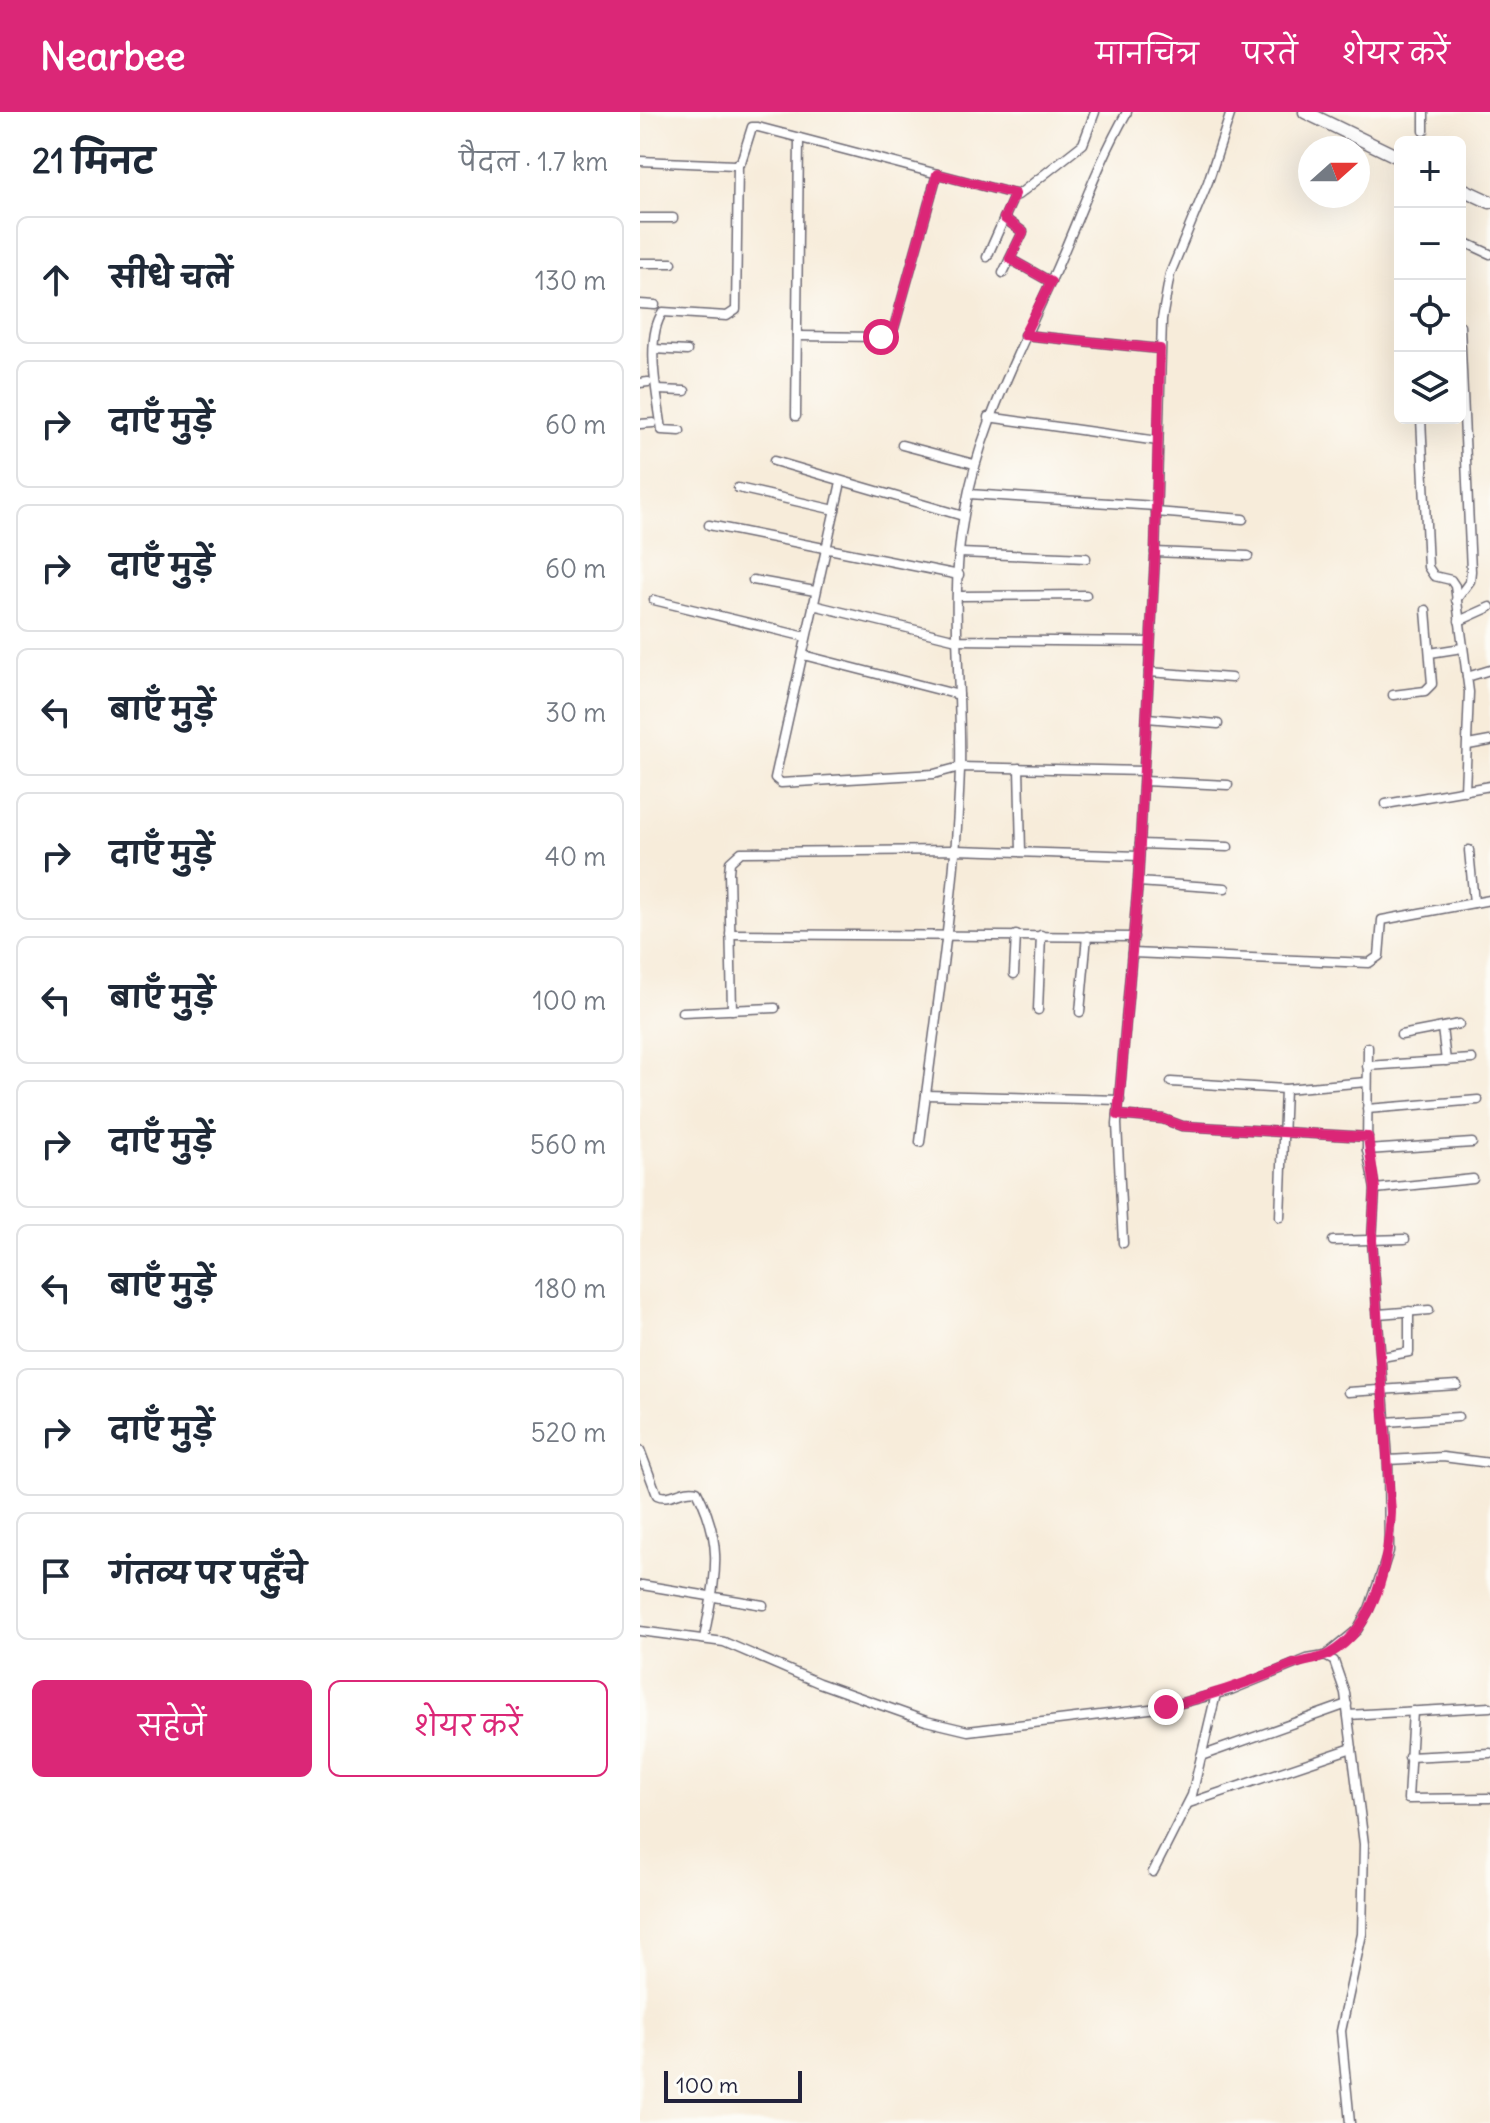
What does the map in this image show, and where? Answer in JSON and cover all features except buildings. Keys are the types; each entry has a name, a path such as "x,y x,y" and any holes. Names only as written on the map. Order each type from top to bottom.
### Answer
{"main road":[{"path":"1305,112 1394,155"},
{"path":"1466,191 1490,202"}],"street":[{"path":"680,431 662,430 654,349 663,312 727,316 736,310 738,164 752,127 1015,194 1025,193 1083,144 1095,112"},
{"path":"920,1142 949,934 956,850 960,767 957,640 963,516 988,417 1051,282 1073,223 1127,112"},
{"path":"1123,1243 1118,1115 1144,781 1164,294 1231,112"},
{"path":"1424,112 1424,131"},
{"path":"796,416 799,138"},
{"path":"640,161 738,164"},
{"path":"797,336 881,337 894,328 937,174"},
{"path":"987,257 1015,194"},
{"path":"640,218 673,218"},
{"path":"1003,273 1023,232 1004,218"},
{"path":"1466,243 1490,254"},
{"path":"1010,259 1051,282"},
{"path":"640,263 672,263"},
{"path":"640,304 655,305"},
{"path":"1024,335 1160,349"},
{"path":"654,349 687,351"},
{"path":"657,390 685,391"},
{"path":"988,417 1158,441"},
{"path":"640,424 653,423"},
{"path":"1421,424 1428,567 1434,576 1451,580 1467,677 1465,791"},
{"path":"1456,600 1470,581 1471,571 1463,424"},
{"path":"902,445 974,464"},
{"path":"774,461 963,516"},
{"path":"841,482 775,778 781,783 913,776 960,767 1144,771"},
{"path":"738,488 835,510"},
{"path":"969,494 1243,519"},
{"path":"709,525 959,575"},
{"path":"1155,552 1248,556"},
{"path":"960,553 1086,558"},
{"path":"753,580 815,591"},
{"path":"960,596 1086,595"},
{"path":"654,600 806,637"},
{"path":"813,605 957,640 1149,642"},
{"path":"1459,621 1490,607"},
{"path":"1393,695 1430,689 1426,610"},
{"path":"1430,653 1462,648"},
{"path":"803,655 959,695"},
{"path":"1467,677 1490,670"},
{"path":"1149,672 1231,678"},
{"path":"1147,718 1218,724"},
{"path":"1468,745 1490,741"},
{"path":"1019,768 1021,852"},
{"path":"1144,781 1228,785"},
{"path":"1386,804 1490,786"},
{"path":"1140,844 1228,847"},
{"path":"732,1010 730,862 741,852 956,850 1139,856"},
{"path":"1469,850 1474,903"},
{"path":"1138,882 1225,888"},
{"path":"1132,953 1369,963 1379,956 1382,920 1490,900"},
{"path":"730,934 1134,937"},
{"path":"1014,974 1016,935"},
{"path":"1038,1010 1041,935"},
{"path":"1080,1012 1087,936"},
{"path":"682,1012 775,1008"},
{"path":"1401,1035 1459,1024"},
{"path":"1442,1028 1446,1061"},
{"path":"640,1631 704,1639 744,1649 819,1683 968,1731 1166,1707 1216,1694 1307,1659 1325,1656 1357,1630 1369,1609 1386,1562 1391,1513 1372,1240 1375,1189 1367,1150 1368,1047"},
{"path":"1367,1066 1472,1059"},
{"path":"1171,1082 1285,1089 1367,1082"},
{"path":"1280,1217 1285,1089"},
{"path":"926,1095 1120,1100"},
{"path":"1367,1109 1478,1100"},
{"path":"1118,1115 1163,1119 1182,1126 1368,1137"},
{"path":"1367,1150 1472,1143"},
{"path":"1375,1189 1473,1179"},
{"path":"1333,1241 1405,1239"},
{"path":"1378,1314 1429,1310"},
{"path":"1382,1357 1409,1352 1409,1311"},
{"path":"1348,1392 1457,1385"},
{"path":"1386,1422 1458,1417"},
{"path":"640,1450 657,1495 663,1498 691,1490 699,1494 717,1548 704,1639"},
{"path":"1388,1460 1443,1457 1490,1463"},
{"path":"642,1585 763,1605"},
{"path":"1325,1656 1334,1661 1340,1670 1364,1844 1362,1934 1341,2031 1350,2123"},
{"path":"1153,1872 1189,1803 1216,1694"},
{"path":"1201,1756 1347,1704"},
{"path":"1348,1715 1490,1707"},
{"path":"1413,1711 1408,1799 1490,1798"},
{"path":"1189,1803 1352,1748"},
{"path":"1409,1757 1490,1753"}],"route":[{"path":"881,337 894,328 937,174 1015,194 1004,218 1021,227 1023,232 1010,259 1051,282 1024,335 1160,349 1155,556 1138,882 1118,1115 1163,1119 1182,1126 1368,1137 1367,1150 1375,1189 1372,1240 1391,1513 1389,1551 1381,1579 1357,1630 1347,1642 1325,1656 1307,1659 1231,1690 1166,1707"}]}
